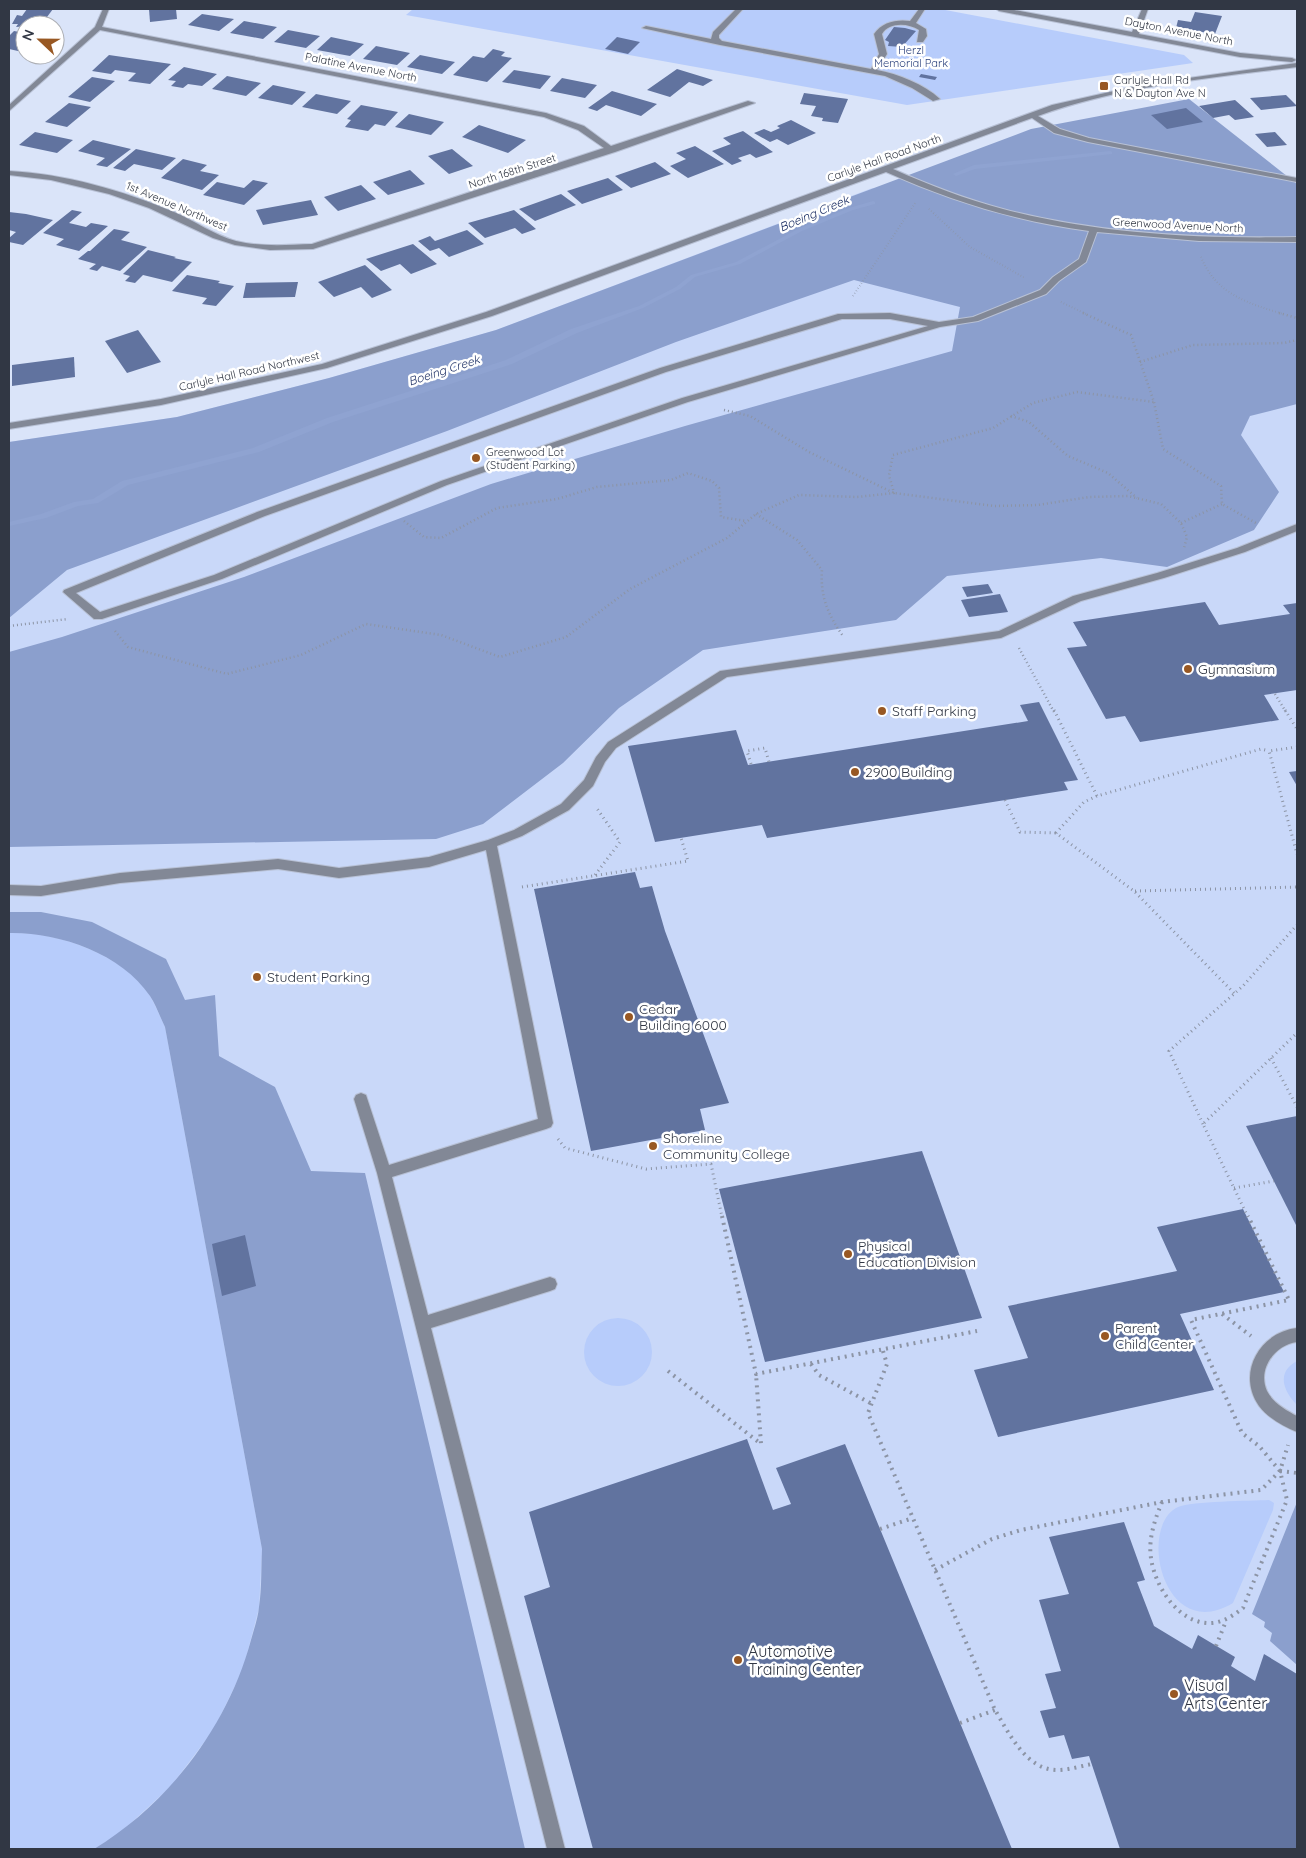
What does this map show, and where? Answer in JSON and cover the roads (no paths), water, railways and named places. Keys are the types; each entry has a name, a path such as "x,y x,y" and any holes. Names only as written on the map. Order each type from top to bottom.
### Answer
{"street":[{"path":"9,109 98,28 106,9"},
{"path":"720,43 715,39 716,34 740,9"},
{"path":"912,23 922,9"},
{"name":"Dayton Avenue North","path":"999,9 1231,53 1297,60"},
{"path":"1135,34 1145,9"},
{"path":"873,71 883,54 879,31 898,22 912,23 922,29 923,36 920,40"},
{"name":"Palatine Avenue North","path":"98,28 546,115 581,128 612,150"},
{"path":"646,28 873,71 897,78 936,99"},
{"path":"1231,53 1241,63 1234,72"},
{"name":"Carlyle Hall Road North","path":"488,314 1032,115 1093,96 1234,72 1297,65"},
{"name":"North 168th Street","path":"278,248 313,246 344,238 751,103"},
{"path":"1032,115 1057,130 1088,140 1297,180"},
{"name":"Greenwood Avenue North","path":"887,169 922,189 993,210 1093,231 1132,236 1297,240"},
{"name":"1st Avenue Northwest","path":"9,173 58,178 125,196 226,239 244,245 278,248"},
{"path":"939,325 890,316 841,316 663,370 262,514 68,592 98,616 218,577 444,483 685,400 939,325 976,319 1043,292 1056,279 1082,260 1093,231"},
{"name":"Carlyle Hall Road Northwest","path":"9,426 161,402 324,366 488,314"},
{"path":"9,890 41,891 120,878 278,864 339,873 428,862 491,844 525,829 565,807 588,783 600,760 612,745 724,674 1009,631 1077,598 1160,576 1223,556 1297,527"},
{"path":"384,1173 546,1123 491,844"},
{"path":"361,1098 384,1173 556,1849"},
{"path":"422,1324 550,1284"},
{"path":"1297,1335 1285,1336 1268,1349 1261,1360 1257,1385 1261,1396 1281,1417 1297,1424"}],"waterway":[{"name":"Boeing Creek","path":"956,174 974,167 1110,153"},
{"name":"Boeing Creek","path":"9,524 43,516 77,504 95,501 125,483 256,450 330,420 509,362 574,331 641,307 678,288 693,276 738,263 800,230 851,209 873,203"}],"place":[{"name":"Carlyle Hall Rd N & Dayton Ave N","path":"1104,86"},
{"name":"Greenwood Lot (Student Parking)","path":"476,458"},
{"name":"Gymnasium","path":"1188,669"},
{"name":"Staff Parking","path":"882,711"},
{"name":"2900 Building","path":"855,772"},
{"name":"Student Parking","path":"257,977"},
{"name":"Cedar Building 6000","path":"629,1017"},
{"name":"Shoreline Community College","path":"653,1146"},
{"name":"Physical Education Division","path":"848,1254"},
{"name":"Parent Child Center","path":"1105,1336"},
{"name":"Automotive Training Center","path":"738,1660"},
{"name":"Visual Arts Center","path":"1174,1694"}],"park label":[{"name":"Herzl Memorial Park","path":"911,56"}]}
